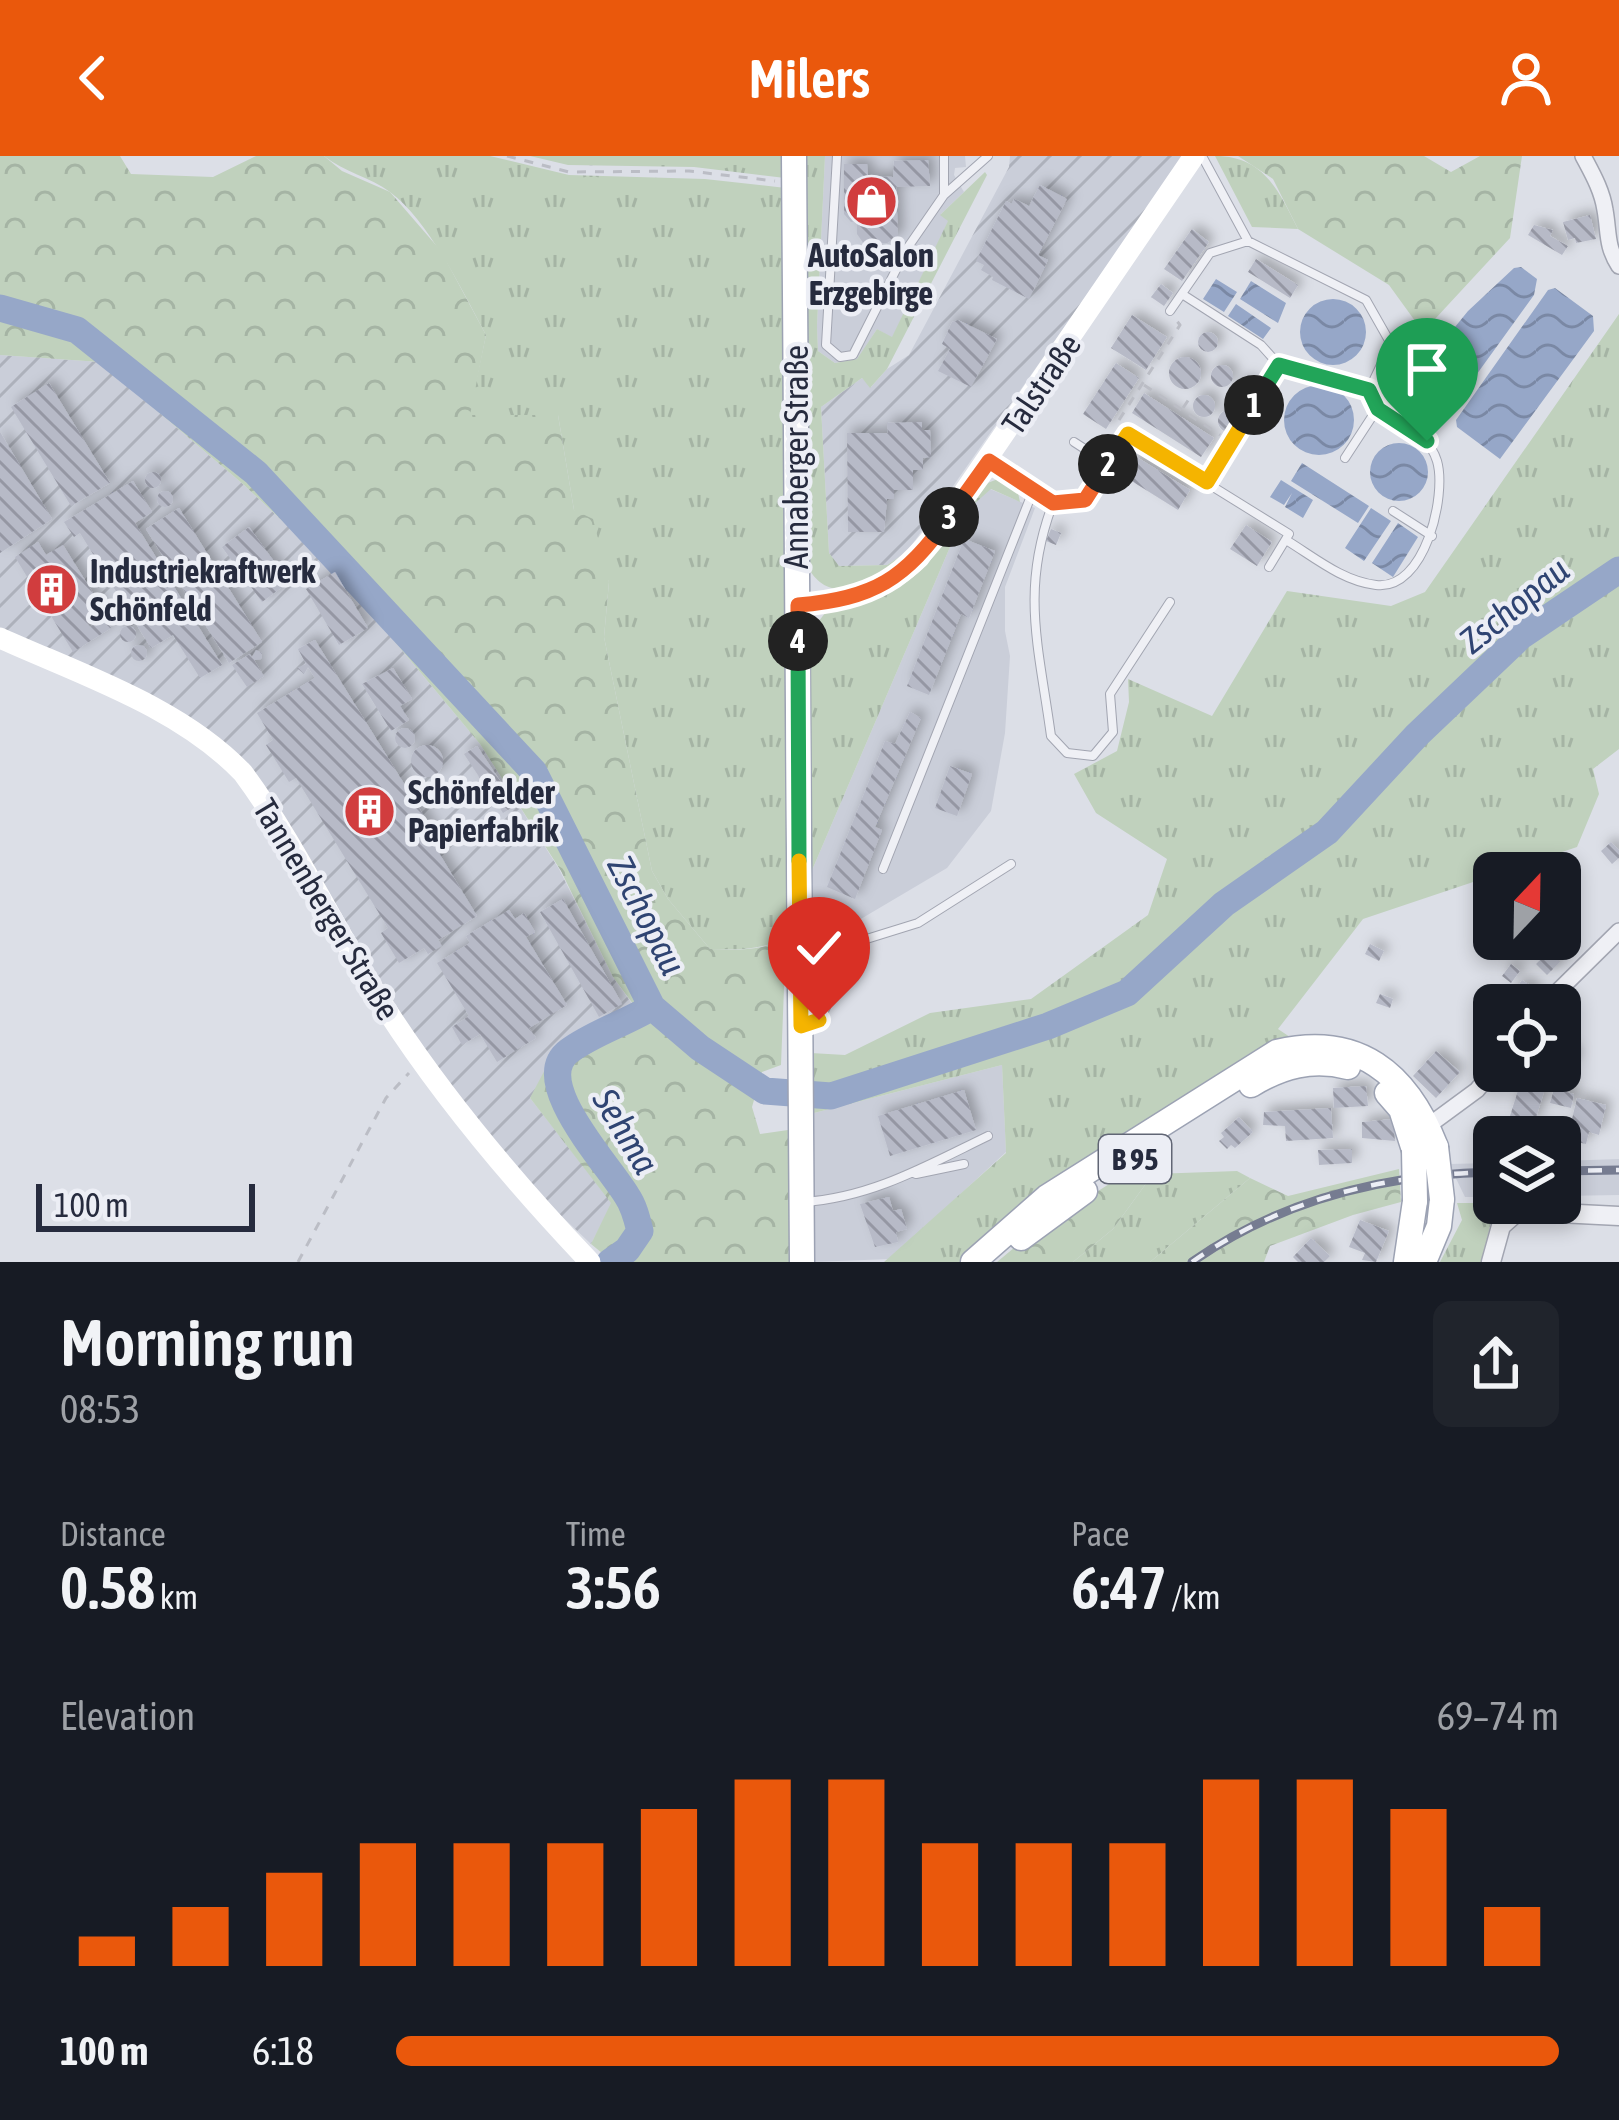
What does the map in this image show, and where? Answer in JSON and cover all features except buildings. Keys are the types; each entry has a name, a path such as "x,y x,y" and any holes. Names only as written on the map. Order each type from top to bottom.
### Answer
{"main road":[{"name":"Annaberger Straße","path":"794,156 802,1262"},
{"name":"Talstraße","path":"798,605 876,590 904,572 936,536 1198,156"},
{"name":"Tannenberger Straße","path":"0,638 176,721 224,753 256,791 379,998 422,1059 515,1180 590,1262"},
{"name":"B 95","path":"973,1262 1047,1197 1276,1052 1330,1047 1363,1056 1395,1079 1426,1141 1442,1199 1439,1226 1424,1262"},
{"name":"B 95","path":"991,1262 1073,1199 1265,1076 1287,1067 1328,1063 1362,1074 1383,1088 1426,1141 1406,1262"}],"street":[{"path":"1583,156 1598,184 1606,212 1606,244 1619,266"},
{"path":"1565,984 1619,931"},
{"path":"1426,1141 1475,1092"},
{"path":"1491,1262 1501,1226 1518,1211 1619,1216"}],"lane":[{"path":"837,156 826,345 840,357 853,356 899,264 944,195 988,156"},
{"path":"944,156 944,195"},
{"path":"1198,156 1248,241 1366,300 1391,344 1369,390"},
{"path":"1170,311 1210,253 1248,241"},
{"path":"830,254 899,264"},
{"path":"1182,294 1261,345 1279,365 1369,390 1378,409 1427,441 1438,464 1432,536 1398,584 1379,586 1349,579 1286,540"},
{"path":"1207,482 1279,365"},
{"path":"1345,458 1378,409"},
{"path":"989,461 1053,503 1085,500 1128,434 1289,534 1269,567"},
{"path":"1074,442 1108,464"},
{"path":"883,869 1033,491"},
{"path":"1053,503 1037,544 1031,594 1051,736 1067,752 1093,756 1113,731 1110,694 1170,602"},
{"path":"1393,512 1432,536"},
{"path":"801,1026 819,1020 827,1008 833,962 844,946 918,923 1011,864"},
{"path":"903,1178 988,1136"},
{"path":"802,1202 843,1199 964,1164"}],"path":[{"path":"507,156 569,172 689,171 794,184"},
{"path":"1119,420 1180,326 1170,311"},
{"path":"1143,384 1220,435"},
{"path":"1182,410 1189,398"},
{"path":"298,1262 386,1098 422,1059"}],"shaded area":[{"path":"825,156 965,156 966,167 955,168 964,192 941,214 949,220 892,338 877,329 857,360 835,363 818,351"},
{"path":"1010,156 1184,156 907,552 887,565 838,566 829,553 821,407 862,378 871,387 909,355 1009,167"},
{"path":"0,355 100,362 336,571 480,744 559,869 613,977 633,1005 581,1030 530,1098 612,1203 591,1244 518,1175 386,997 226,746 0,630"},
{"path":"990,489 1035,508 1005,587 1010,656 1005,733 991,811 947,868 854,923 815,927 807,882 965,512"},
{"path":"1002,1065 1006,1152 890,1259 812,1262 814,1113"},
{"path":"1619,1159 1619,1195 1581,1196 1581,1160"},
{"path":"1473,1163 1473,1197 1465,1197 1449,1164"}],"green space":[{"path":"0,156 120,156 131,174 213,177 256,156 324,156 342,171 390,192 441,251 486,335 470,415 558,415 574,510 593,519 609,582 604,637 652,871 668,899 710,949 759,947 786,938 781,1065 762,1072 752,1107 760,1134 788,1130 791,1262 613,1262 591,1244 611,1203 530,1098 560,1041 633,1004 613,977 561,871 480,744 336,571 244,485 100,362 0,355"},
{"path":"324,156 490,156 569,175 705,179 786,188 792,934 763,946 710,949 668,899 652,871 604,637 609,582 574,510 558,415 469,415 486,335 456,279 404,205 382,187"},
{"path":"530,156 785,156 785,178 694,167 568,165"},
{"path":"803,156 825,156 818,351 835,363 857,359 877,329 892,337 948,221 940,215 985,172 987,175 887,369 870,388 862,378 821,407 829,553 839,566 887,565 907,552 870,581 842,589 817,579 807,565"},
{"path":"1215,156 1232,157 1257,169 1276,188 1298,229 1252,227"},
{"path":"1238,156 1424,156 1451,172 1480,156 1522,156 1510,238 1423,332 1389,285 1298,229 1273,179"},
{"path":"1619,314 1619,749 1593,769 1599,794 1577,847 1562,852 1473,852 1473,882 1363,919 1278,1029 1293,1039 1252,1052 1018,1205 963,1262 884,1262 1006,1153 1002,1065 814,1113 811,1053 845,1055 930,1013 1031,999 1148,915 1167,859 1096,813 1074,774 1117,751 1129,702 1128,679 1212,716 1287,591 1391,606 1425,592"},
{"path":"998,479 1017,488 1020,502 991,489 965,512 807,882 810,633 825,613 867,601 977,487"},
{"path":"1147,1160 1153,1174 1113,1229 1073,1262 997,1262 1032,1233"},
{"path":"1399,1169 1401,1202 1270,1246 1264,1262 1150,1262 1250,1178 1288,1196"},
{"path":"1237,1171 1250,1178 1150,1262 1073,1262 1113,1229 1153,1174"},
{"path":"1457,1203 1473,1203 1473,1224 1491,1224 1481,1262 1440,1262 1462,1220"}],"water":[{"path":"1521,267 1537,279 1534,295 1443,421 1406,397 1407,386 1468,311 1514,268"},
{"path":"1216,279 1237,292 1224,312 1203,299"},
{"path":"1251,281 1286,303 1278,323 1240,299"},
{"path":"1555,288 1593,316 1594,331 1500,459 1457,427 1456,420 1548,290"},
{"path":"1333,299 1356,309 1366,332 1356,355 1333,365 1310,355 1300,332 1310,309"},
{"path":"1236,304 1271,328 1263,339 1228,316"},
{"path":"1319,385 1344,395 1354,420 1344,445 1319,455 1294,445 1284,420 1294,395"},
{"path":"1399,443 1420,451 1428,472 1420,493 1399,501 1378,493 1370,472 1378,451"},
{"path":"1302,463 1369,506 1358,523 1291,481"},
{"path":"1281,480 1313,500 1303,518 1285,507 1292,493 1284,505 1270,497"},
{"path":"1371,508 1391,521 1364,561 1345,548"},
{"path":"1398,523 1418,537 1393,577 1372,563"}],"waterway":[{"name":"Zschopau","path":"0,308 77,330 256,473 534,772 652,1007 700,1048 765,1091 831,1096 1048,1026 1127,993 1224,904 1327,832 1417,735 1521,636 1619,570"},
{"name":"Sehma","path":"610,1262 627,1250 640,1231 638,1222 629,1200 565,1102 558,1082 559,1065 578,1045 652,1007"}],"railway":[{"path":"1581,1171 1619,1170"},
{"path":"1192,1262 1262,1222 1336,1194 1414,1178 1473,1173"}],"place":[{"name":"AutoSalon Erzgebirge","path":"871,201"},
{"name":"Industriekraftwerk Schönfeld","path":"51,590"},
{"name":"Schönfelder Papierfabrik","path":"369,811"}],"route":[{"path":"819,1020 801,1026 798,605 876,590 904,572 989,461 1053,503 1085,500 1128,434 1207,482 1279,365 1369,390 1378,409 1427,441"}]}
